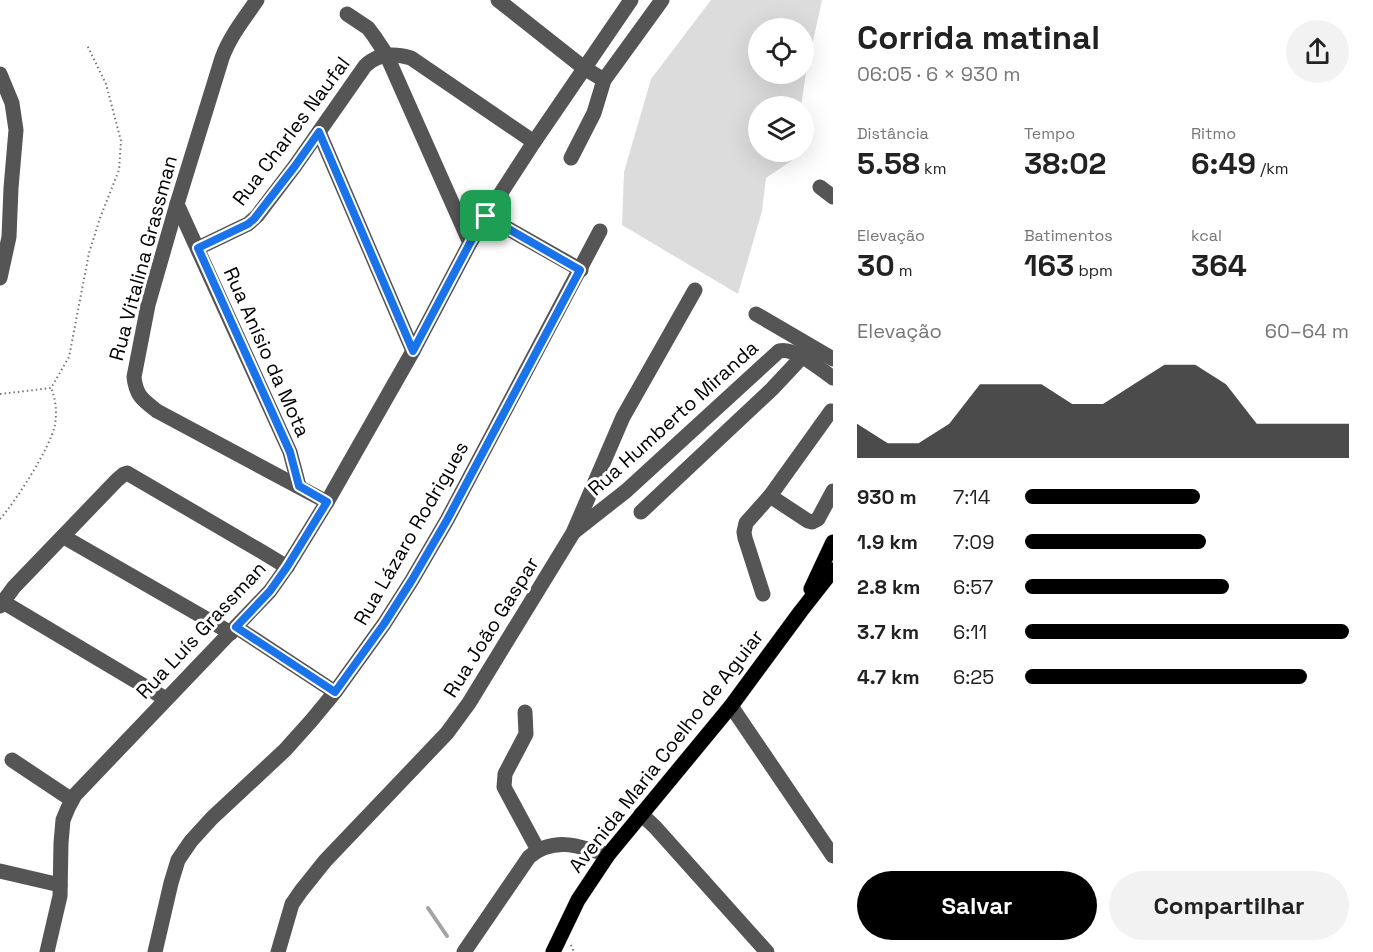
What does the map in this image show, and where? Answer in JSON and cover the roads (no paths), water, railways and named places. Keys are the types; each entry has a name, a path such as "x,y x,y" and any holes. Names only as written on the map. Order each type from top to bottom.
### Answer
{"main road":[{"name":"Avenida Maria Coelho de Aguiar","path":"801,611 833,542"},
{"name":"Avenida Maria Coelho de Aguiar","path":"553,952 578,900 608,855 731,706 833,570"}],"street":[{"name":"Rua Vitalina Grassman","path":"257,0 227,44 148,305 134,377 135,388 142,399 157,411 327,502"},
{"path":"498,0 585,68 604,80"},
{"name":"Rua Luís Grassman","path":"47,952 59,903 63,820 75,795 270,591 287,567 413,351 486,216 631,0"},
{"path":"571,158 594,113 604,80 662,0"},
{"path":"348,14 368,28 386,54 470,243"},
{"path":"386,54 400,54 411,58 534,142"},
{"name":"Rua Charles Naufal","path":"198,248 254,219 295,166 365,66 370,61 386,54"},
{"path":"0,74 12,103 16,130 9,237 0,278"},
{"path":"319,132 413,351"},
{"path":"820,187 833,197"},
{"name":"Rua Anísio da Mota","path":"177,204 290,452 299,486"},
{"path":"486,216 580,270"},
{"name":"Rua Lázaro Rodrigues","path":"155,952 178,860 191,841 212,818 285,750 335,692 384,624 447,520 600,231"},
{"name":"Rua João Gaspar","path":"278,952 292,904 301,891 325,861 447,733 461,715 573,533 623,417 695,290"},
{"path":"756,314 833,359"},
{"name":"Rua Humberto Miranda","path":"573,533 626,491 779,351 789,350 833,378"},
{"path":"641,512 771,390 802,357"},
{"path":"763,594 744,532 746,523 770,495 831,411"},
{"path":"166,699 2,604 14,587 124,474 130,474 287,567"},
{"path":"770,495 812,522 818,519 833,491"},
{"path":"64,537 233,630 335,692"},
{"path":"731,706 833,856"},
{"path":"525,712 526,734 505,774 504,787 538,850"},
{"path":"12,760 72,800"},
{"path":"641,814 767,952"},
{"path":"464,952 529,856 538,850 556,844 585,847 608,855"},
{"path":"0,871 60,885"}],"waterway":[{"path":"428,908 447,936"}]}
